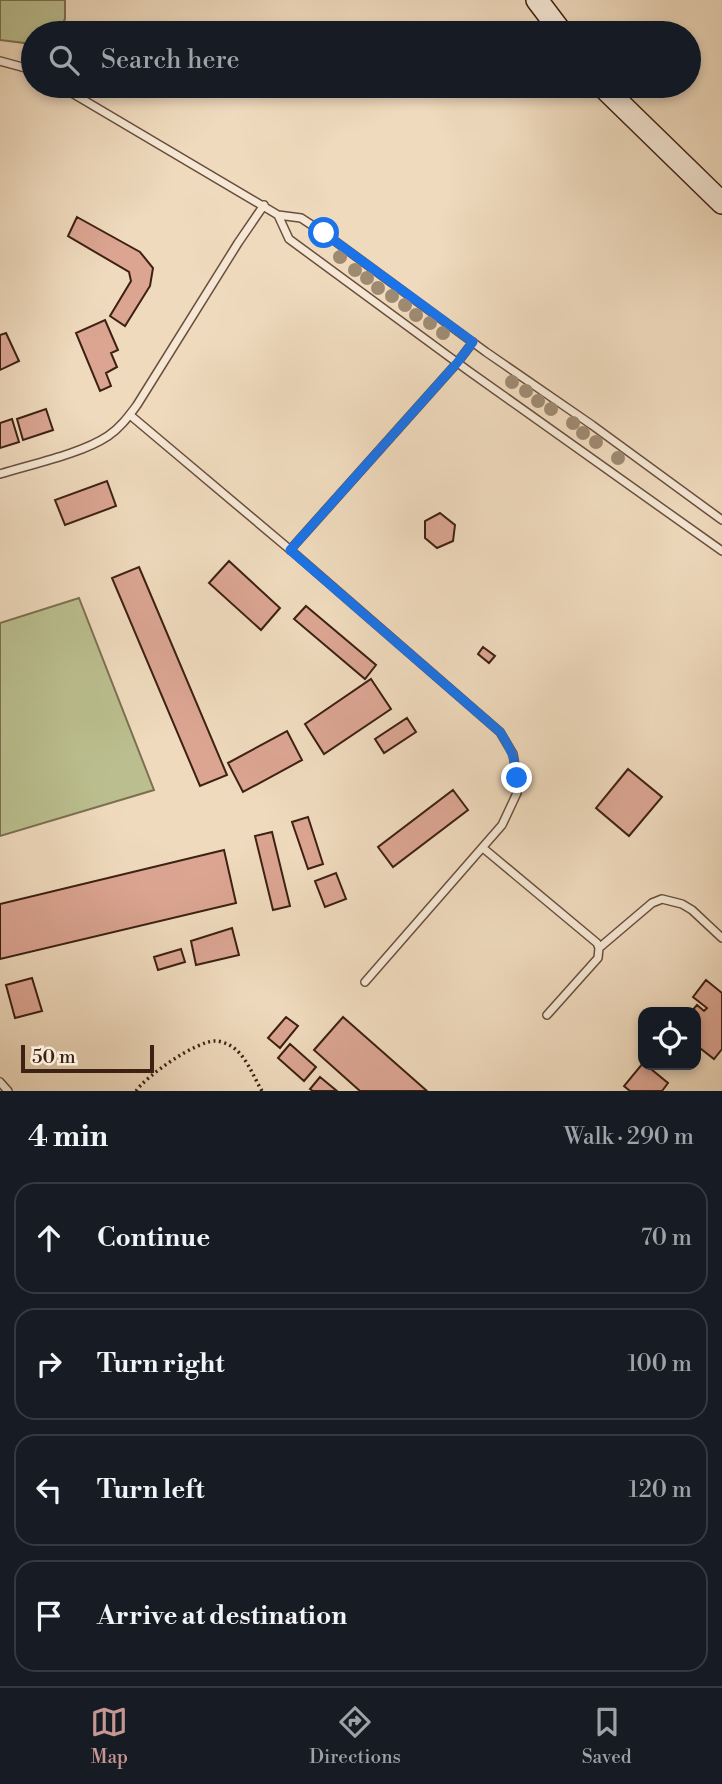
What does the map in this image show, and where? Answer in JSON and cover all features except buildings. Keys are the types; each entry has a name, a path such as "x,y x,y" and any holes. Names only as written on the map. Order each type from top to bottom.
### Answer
{"main road":[{"path":"537,0 553,21"},
{"path":"614,98 722,203"}],"lane":[{"path":"0,61 21,67"},
{"path":"81,98 278,215 301,218 722,520"},
{"path":"0,474 90,447 123,424 264,205"},
{"path":"278,215 289,239 457,363 722,551"},
{"path":"290,550 473,342"},
{"path":"130,415 500,732 507,742 516,765 517,793 502,825 365,982"},
{"path":"483,848 597,943 599,948 598,958 547,1015"},
{"path":"599,948 652,903 662,899 673,900 692,910 722,938"},
{"path":"0,1082 8,1091"}],"path":[{"path":"136,1091 145,1080 173,1060 201,1044 213,1041 234,1047 243,1056 262,1091"}],"green space":[{"path":"0,0 65,0 64,21 21,21 21,43 0,40"},
{"path":"79,598 154,790 0,836 0,623"}],"route":[{"path":"324,233 473,342 290,550 500,732 513,754 517,778"}]}
